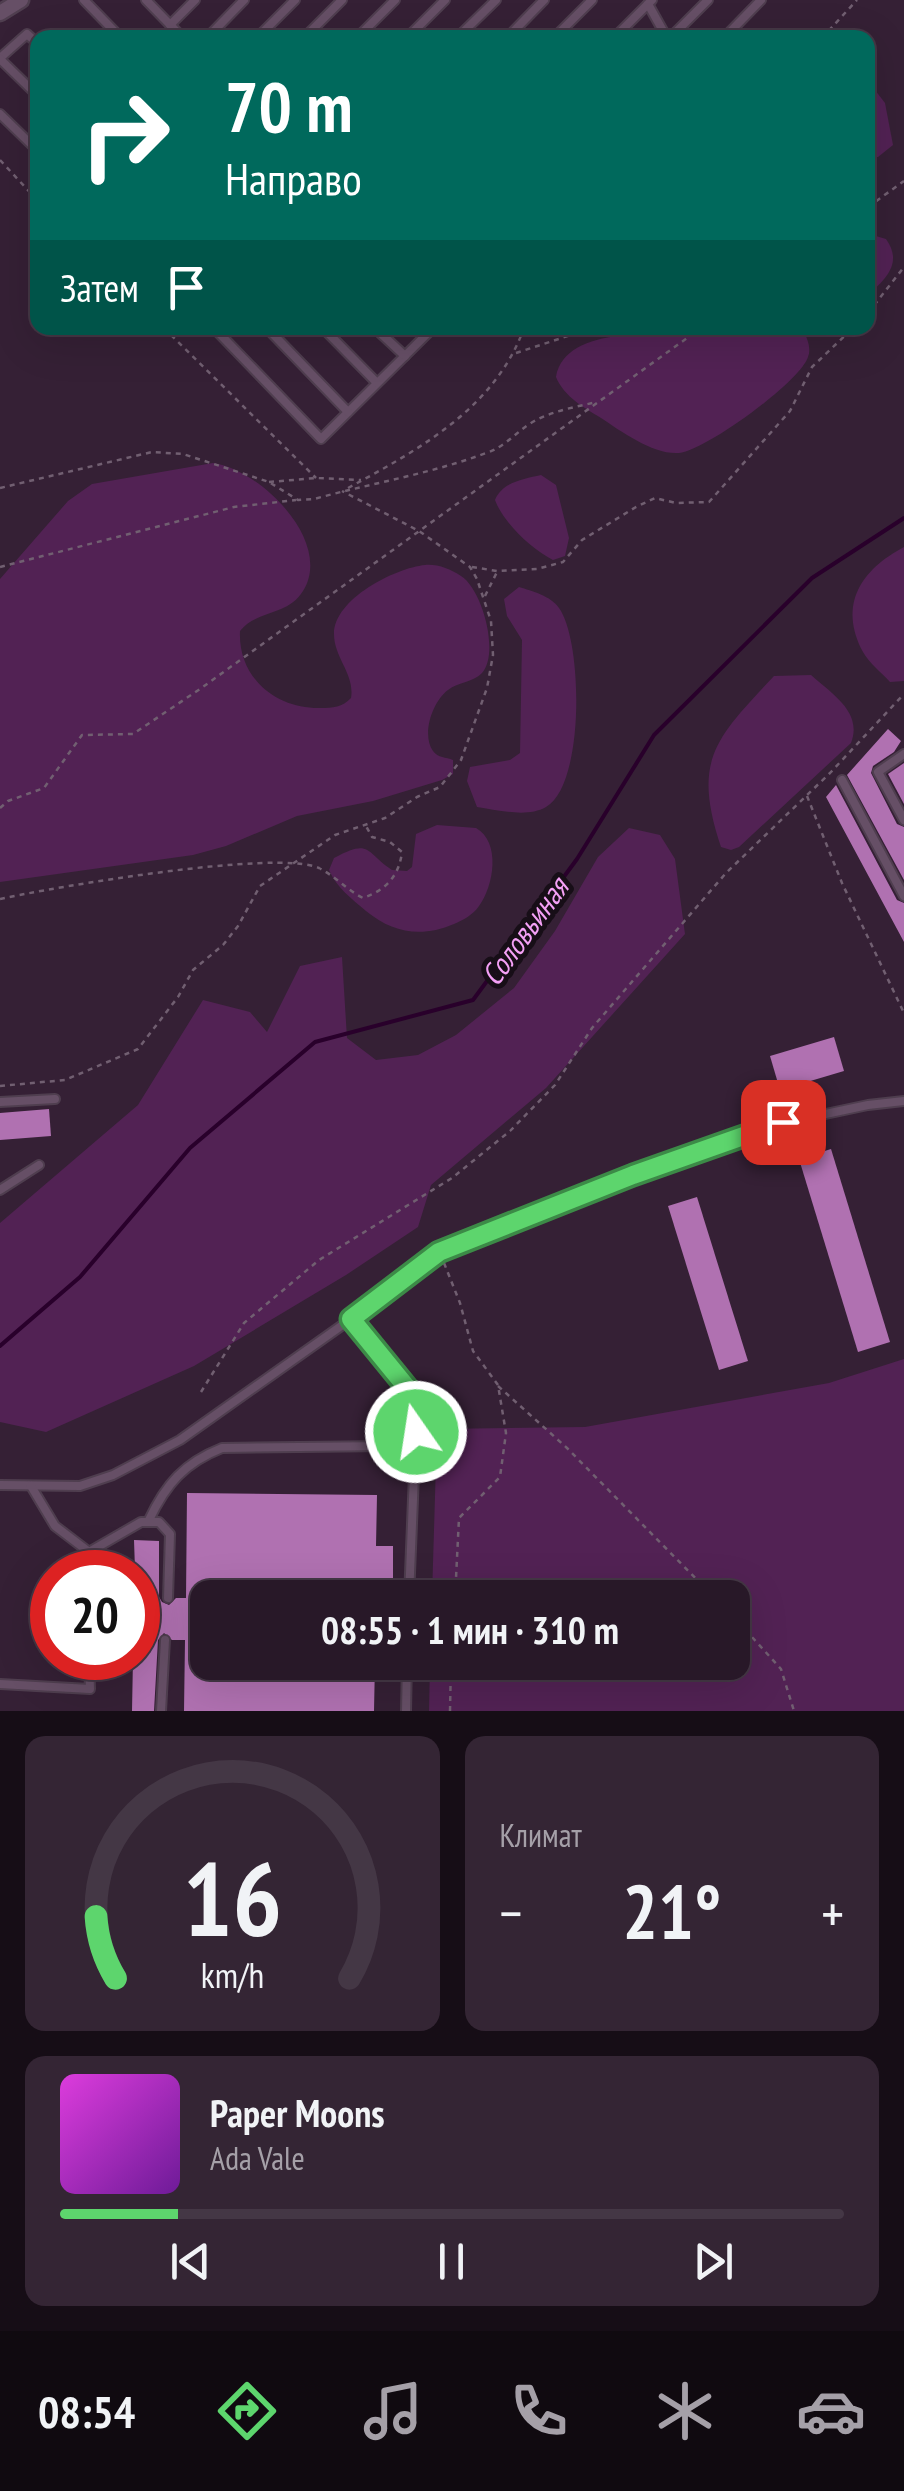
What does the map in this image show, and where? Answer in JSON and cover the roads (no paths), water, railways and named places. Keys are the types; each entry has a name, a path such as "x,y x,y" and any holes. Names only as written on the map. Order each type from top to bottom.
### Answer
{"street":[{"path":"0,14 21,0"}],"lane":[{"path":"84,0 114,30"},
{"path":"146,0 176,30"},
{"path":"170,24 195,0"},
{"path":"215,30 244,0"},
{"path":"265,30 295,0"},
{"path":"312,30 342,0"},
{"path":"365,30 395,0"},
{"path":"415,30 444,0"},
{"path":"465,30 496,0"},
{"path":"514,30 544,0"},
{"path":"562,30 592,0"},
{"path":"676,30 708,0"},
{"path":"732,30 761,0"},
{"path":"622,30 650,2 664,30"},
{"path":"30,36 0,59 30,88"},
{"path":"0,114 30,143"},
{"path":"221,335 322,438 426,335"},
{"path":"274,335 348,412"},
{"path":"330,335 378,383"},
{"path":"384,335 405,356"},
{"path":"904,754 878,772 904,820"},
{"path":"842,780 904,896"},
{"path":"0,1102 55,1099"},
{"path":"0,1486 80,1486 113,1475 163,1449 351,1319 439,1252 633,1175 783,1122 904,1102"},
{"path":"0,1190 39,1165"},
{"path":"351,1319 417,1400 410,1580"},
{"path":"149,1520 165,1488 181,1470 222,1448 388,1446 405,1452 416,1463"},
{"path":"30,1486 55,1526 86,1550"},
{"path":"92,1550 141,1522 159,1522 170,1534 168,1598"},
{"path":"161,1711 165,1640"},
{"path":"0,1684 90,1689 90,1680"},
{"path":"406,1711 407,1680"}],"waterway":[{"name":"Соловьиная","path":"0,1346 80,1277 190,1148 315,1042 473,1000 577,859 654,735 812,578 904,518"}]}
